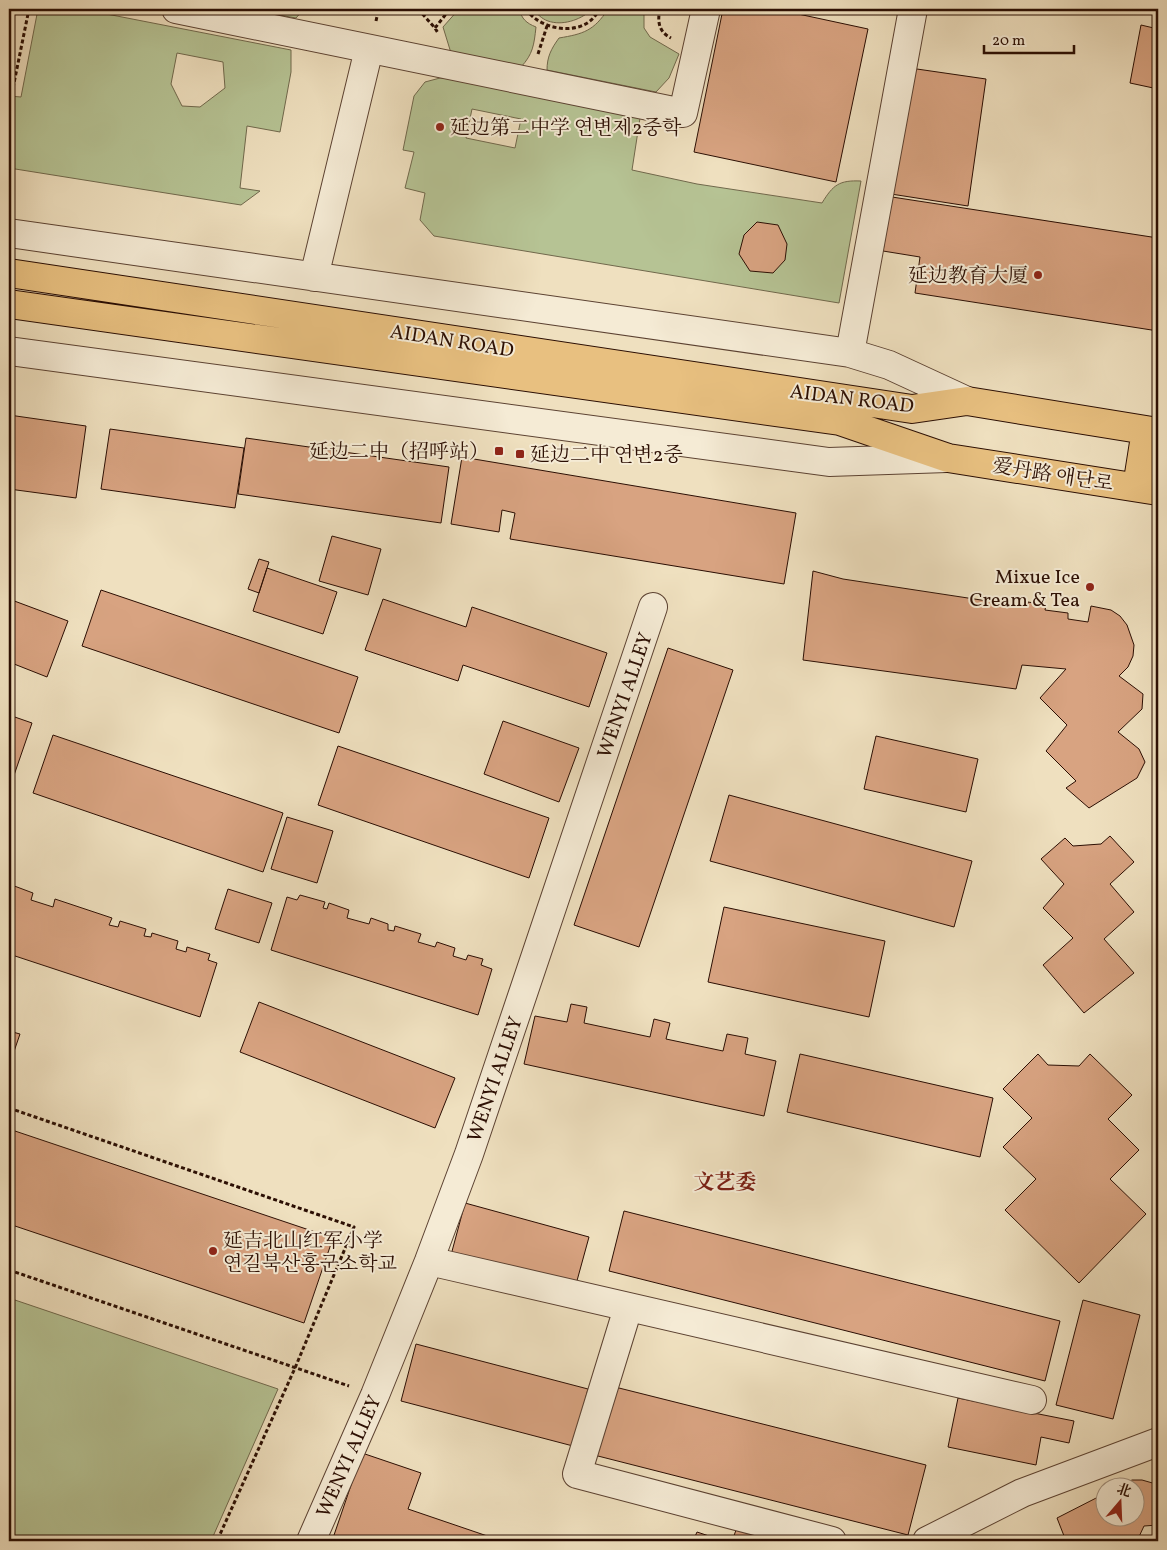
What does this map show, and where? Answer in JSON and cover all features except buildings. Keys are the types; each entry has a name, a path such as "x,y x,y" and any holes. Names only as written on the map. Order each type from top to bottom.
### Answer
{"main road":[{"name":"AIDAN ROAD","path":"9,273 912,409 967,401"},
{"name":"AIDAN ROAD","path":"9,304 840,421 948,458"},
{"path":"967,401 1152,431 1148,489"},
{"name":"爱丹路 애단로","path":"948,458 1148,489"}],"street":[{"path":"176,9 683,113 706,9"},
{"path":"850,353 913,9"},
{"path":"314,277 369,48"},
{"name":"AIDAN ROAD","path":"9,233 850,353 889,365 967,401"},
{"path":"9,352 829,462 948,458"},
{"name":"WENYI ALLEY","path":"311,1541 375,1396 429,1261 472,1145 653,607"},
{"path":"429,1261 1032,1400"},
{"path":"628,1308 577,1474 832,1541"},
{"path":"927,1541 1022,1493 1158,1442"}],"path":[{"path":"13,88 30,9"},
{"path":"368,9 387,13 400,9"},
{"path":"436,28 450,9"},
{"path":"526,9 530,15 547,26 563,28 578,28 590,23 599,9"},
{"path":"9,1108 354,1228 295,1368 217,1541"},
{"path":"9,1270 375,1396"}],"green space":[{"path":"38,9 81,9 291,50 291,72 280,132 247,126 240,188 260,191 241,205 9,168 9,96 21,97","holes":["177,53 223,62 225,88 200,107 182,106 171,84"]},
{"path":"245,9 304,9 296,18"},
{"path":"459,9 519,9 525,20 536,27 532,49 521,67 451,53 443,27"},
{"path":"533,9 588,9 590,11 576,19 559,23 546,20"},
{"path":"608,9 644,9 644,28 650,37 679,54 669,78 656,92 547,70 550,53 559,38 575,35 593,27"},
{"path":"440,78 459,79 640,118 632,170 697,184 822,203 837,185 847,181 861,181 839,303 434,236 420,220 425,193 405,188 414,152 403,150 414,96 425,82","holes":["472,109 521,119 515,148 466,138"]},
{"path":"9,1298 278,1389 211,1541 9,1541"}],"place":[{"name":"延边第二中学 연변제2중학","path":"440,127"},
{"name":"延边教育大厦","path":"1038,275"},
{"name":"延边二中（招呼站）","path":"499,451"},
{"name":"延边二中 연변2중","path":"520,454"},
{"name":"Mixue Ice Cream & Tea","path":"1090,587"},
{"name":"延吉北山红军小学 연길북산홍군소학교","path":"213,1251"}],"district":[{"name":"文艺委","path":"725,1182"}]}
